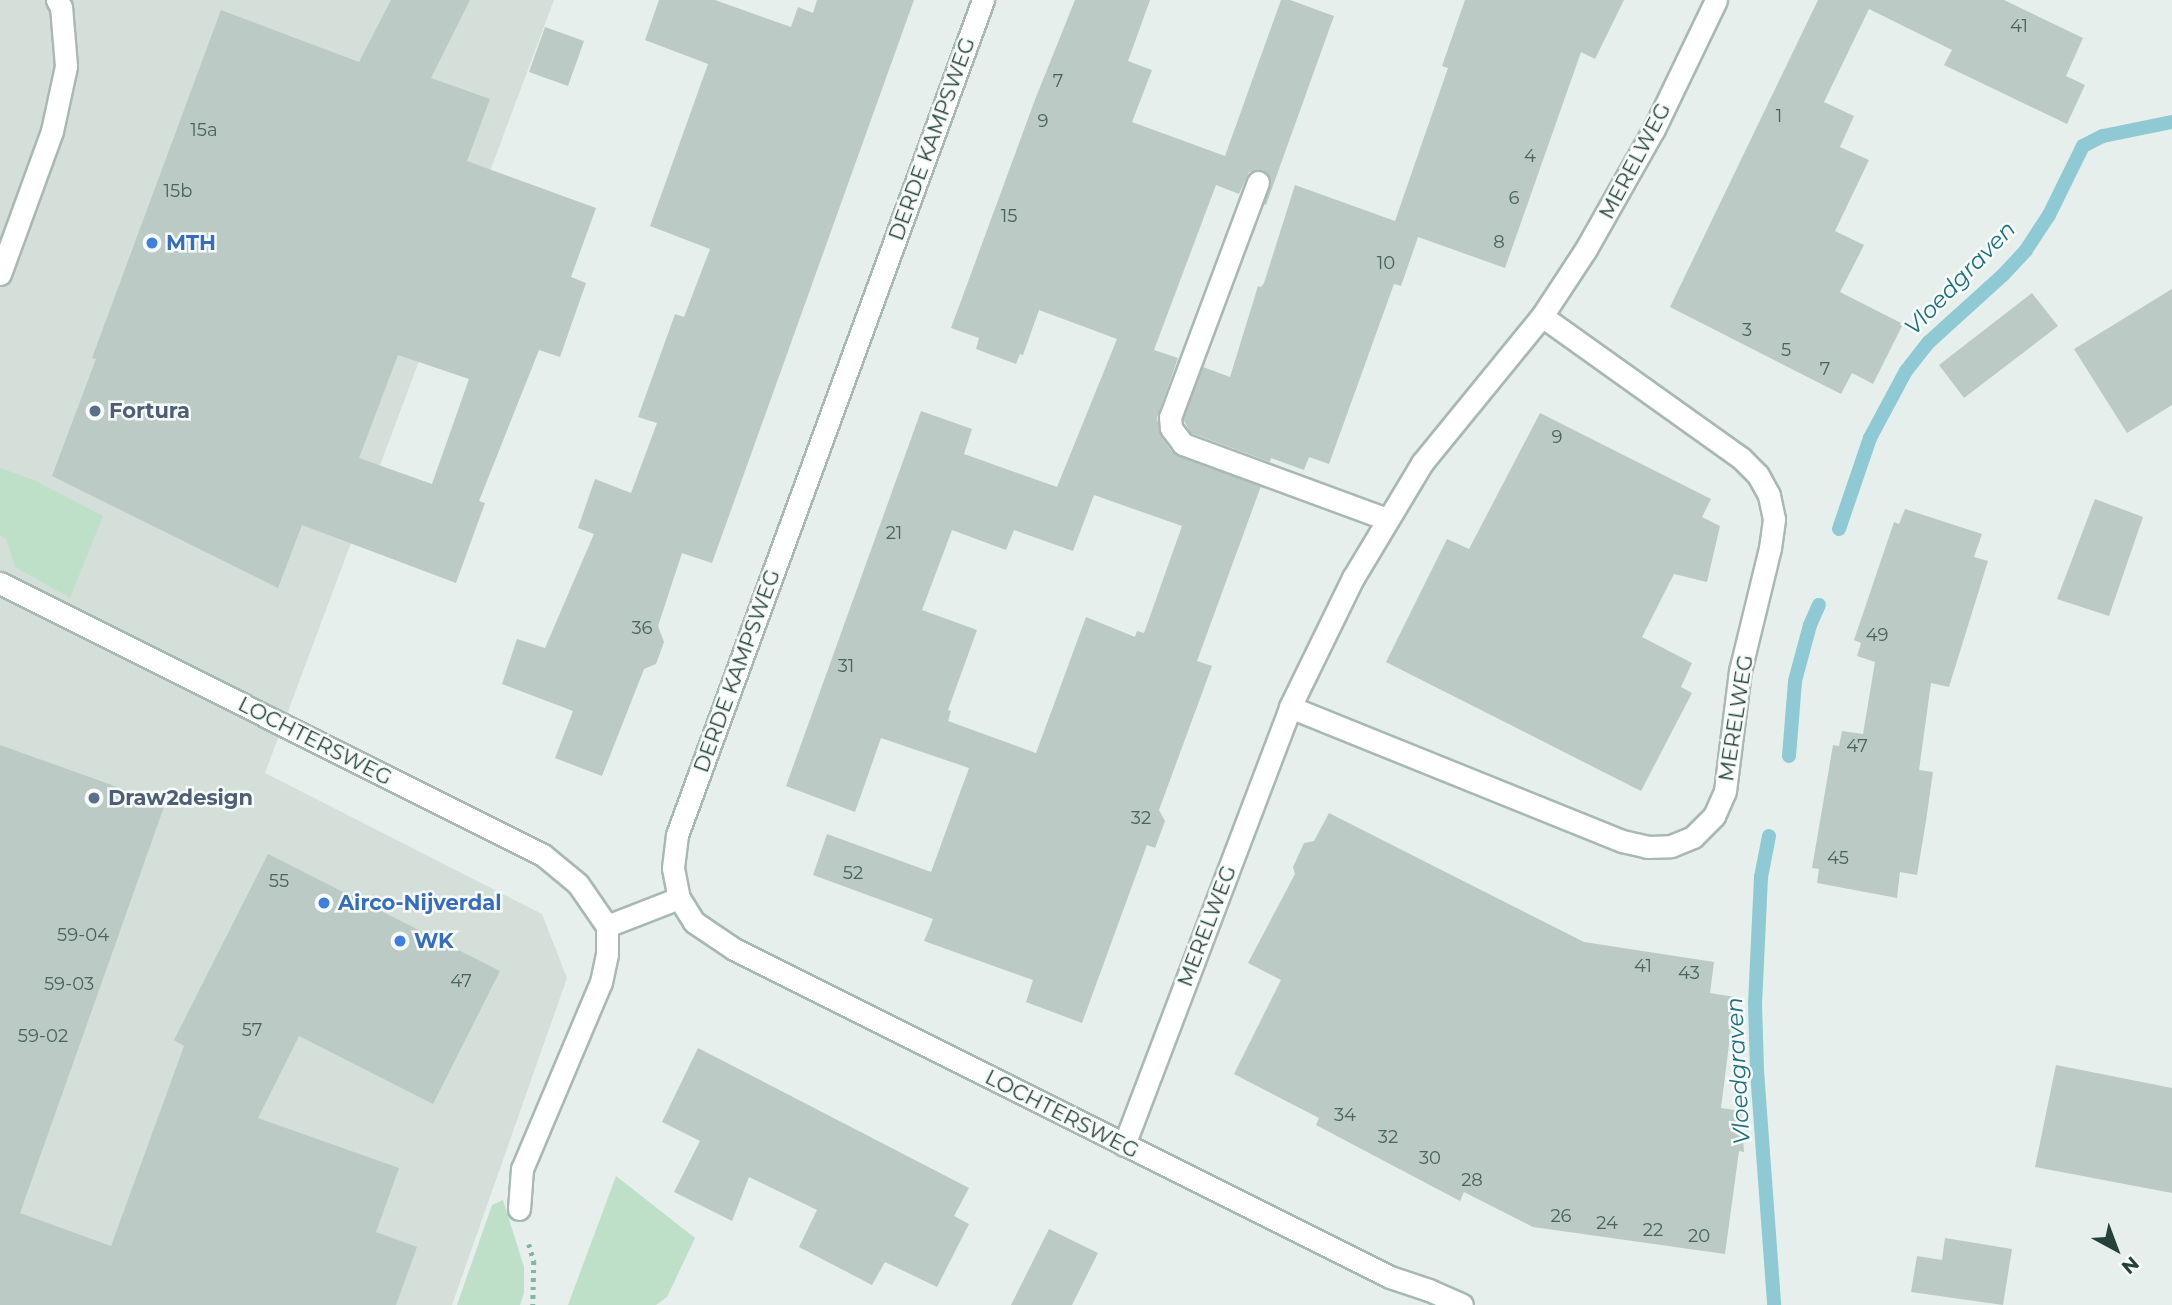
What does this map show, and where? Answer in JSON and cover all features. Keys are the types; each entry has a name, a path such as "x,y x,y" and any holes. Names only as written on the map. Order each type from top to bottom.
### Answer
{"street":[{"path":"2,264 52,131 66,66 61,7 57,0"},
{"name":"DERDE KAMPSWEG","path":"679,898 673,868 677,835 983,0"},
{"name":"MERELWEG","path":"1124,1145 1290,707 1353,578 1422,463 1542,316 1619,193 1654,129 1716,0"},
{"path":"1258,182 1170,417 1171,428 1183,444 1387,519"},
{"name":"MERELWEG","path":"1290,707 1622,841 1647,847 1671,846 1693,837 1714,816 1725,791 1740,671 1770,548 1774,519 1769,495 1758,475 1741,458 1542,316"},
{"name":"LOCHTERSWEG","path":"0,583 542,855 579,884 607,926"},
{"path":"519,1209 518,1189 522,1169 601,982 607,954 607,926 679,898"},
{"name":"LOCHTERSWEG","path":"679,898 694,922 715,938 1390,1277 1462,1305"}],"path":[{"path":"519,1209 534,1261 533,1305"}],"shaded area":[{"path":"0,0 554,0 265,773 542,914 567,978 452,1305 0,1305"}],"green space":[{"path":"0,468 34,480 103,516 70,598 15,567 6,539 0,535"},
{"path":"616,1176 695,1238 667,1297 656,1305 568,1305"},
{"path":"503,1200 524,1267 524,1293 520,1305 457,1305 492,1205"}],"building":[{"path":"391,0 470,0 431,78 490,99 467,161 596,208 571,277 586,283 560,357 539,350 479,501 485,503 456,583 302,525 278,588 52,476 96,359 92,358 221,10 359,62","holes":["398,355 469,379 432,484 359,458"]},
{"path":"659,0 715,0 791,27 798,7 813,13 817,0 914,0 712,563 682,553 658,626 664,642 656,664 644,669 602,776 555,758 573,711 502,684 517,639 545,648 594,534 578,528 595,479 631,493 657,423 638,417 675,314 684,317 710,249 650,226 708,64 645,40"},
{"path":"1075,0 1150,0 1128,61 1152,70 1132,122 1225,156 1281,0 1290,0 1334,16 1266,205 1264,204 1271,181 1263,170 1249,172 1239,194 1216,185 1154,350 1178,358 1157,418 1160,435 1172,452 1261,486 1197,661 1212,666 1159,810 1165,821 1155,848 1147,845 1082,1023 1026,1002 1033,980 924,941 933,919 813,875 827,834 931,872 969,768 881,738 855,812 786,786 921,411 972,429 964,454 1057,487 1117,339 1039,310 1023,355 1020,354 1016,364 976,349 979,338 951,328 1036,97","holes":["1094,495 1182,526 1144,633 1137,631 1135,637 1086,617 1036,753 948,721 951,711 948,710 977,630 922,610 952,530 1006,550 1014,530 1073,551"]},
{"path":"1465,0 1624,0 1595,59 1581,52 1505,268 1418,237 1401,286 1394,284 1329,464 1309,457 1304,470 1271,458 1270,462 1191,433 1183,419 1203,367 1230,377 1258,286 1261,287 1264,283 1295,185 1395,221 1448,68 1442,66"},
{"path":"1818,0 2004,0 2083,38 2066,76 2085,85 2067,124 1944,65 1952,50 1869,9 1824,102 1854,116 1840,147 1869,160 1835,231 1864,245 1840,292 1903,324 1873,384 1852,373 1841,394 1670,307"},
{"path":"545,27 584,41 568,86 529,72"},
{"path":"2172,289 2172,405 2127,433 2074,349"},
{"path":"2032,293 2058,326 1964,398 1939,365"},
{"path":"1540,413 1711,499 1702,517 1720,526 1707,582 1674,574 1642,637 1692,663 1681,687 1692,693 1641,791 1386,662 1447,539 1469,549"},
{"path":"2095,499 2143,517 2109,616 2057,599"},
{"path":"1905,509 1982,534 1974,557 1988,561 1949,687 1931,683 1919,770 1933,772 1926,821 1917,875 1900,872 1897,898 1817,883 1819,869 1812,868 1833,745 1839,746 1842,731 1863,734 1875,662 1857,656 1861,643 1854,640 1894,522 1899,524"},
{"path":"0,745 165,804 20,1213 111,1246 184,1046 174,1040 268,854 500,971 433,1104 299,1036 258,1118 399,1168 376,1232 417,1247 396,1305 0,1305"},
{"path":"1329,813 1584,942 1714,962 1710,993 1735,997 1721,1108 1741,1111 1744,1152 1739,1151 1725,1254 1533,1227 1464,1192 1460,1201 1316,1125 1319,1118 1234,1074 1281,980 1248,963 1295,874 1293,867 1304,843 1314,841"},
{"path":"698,1048 969,1188 954,1216 969,1224 937,1287 885,1262 872,1285 799,1247 817,1210 749,1177 732,1221 674,1192 700,1141 662,1122"},
{"path":"2056,1065 2172,1088 2172,1193 2035,1167"},
{"path":"1049,1229 1098,1253 1072,1305 1011,1305"},
{"path":"1945,1238 2012,1249 2003,1305 1911,1292 1917,1256 1942,1260"}],"waterway":[{"name":"Vloedgraven","path":"1839,529 1870,438 1906,371 1929,342 2003,275 2026,250 2049,215 2083,146 2103,136 2172,122"},
{"name":"Vloedgraven","path":"1789,756 1795,681 1810,625 1819,605"},
{"name":"Vloedgraven","path":"1769,836 1761,877 1755,1003 1757,1071 1774,1305"}],"place":[{"name":"MTH","path":"152,243"},
{"name":"Fortura","path":"95,411"},
{"name":"Draw2design","path":"94,798"},
{"name":"Airco-Nijverdal","path":"324,903"},
{"name":"WK","path":"400,941"}]}
